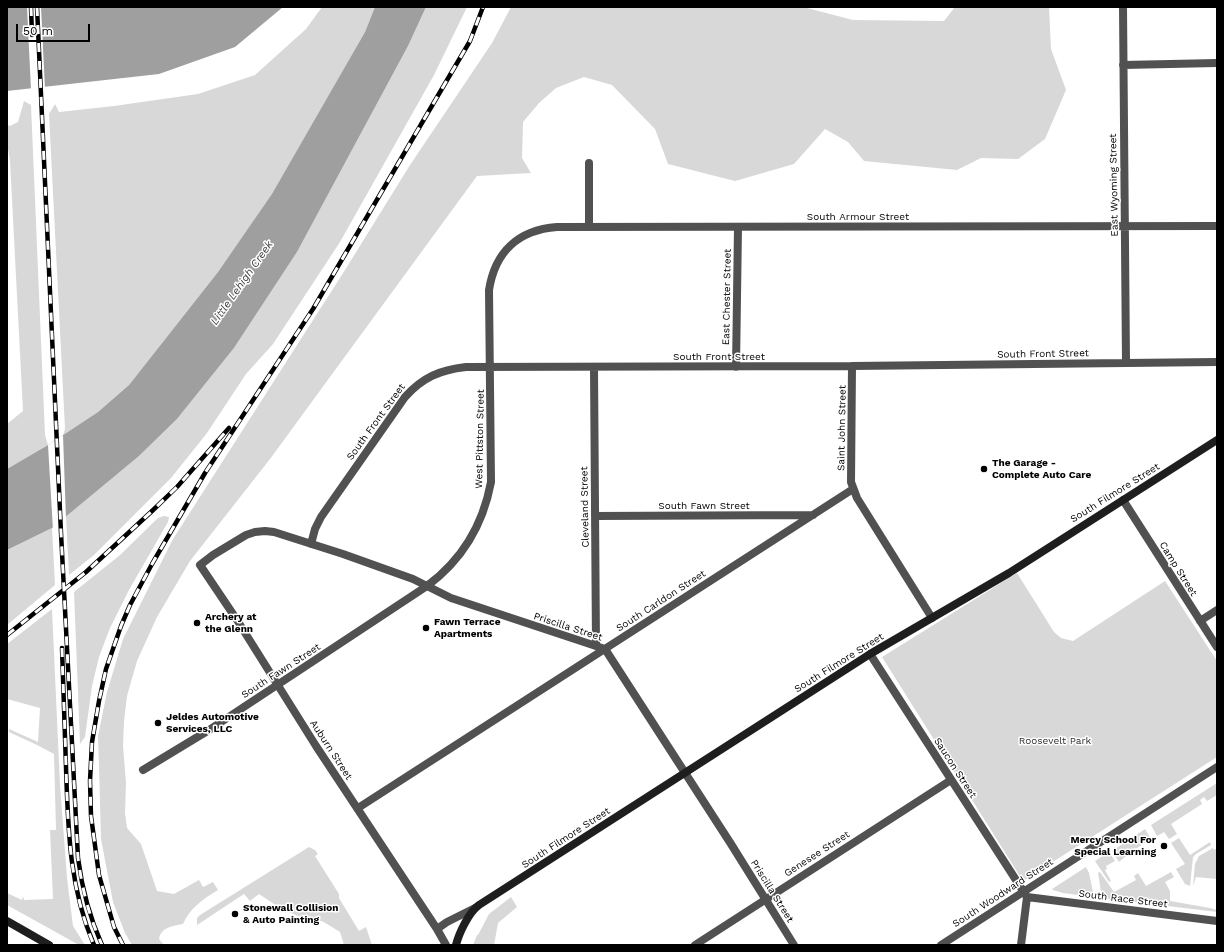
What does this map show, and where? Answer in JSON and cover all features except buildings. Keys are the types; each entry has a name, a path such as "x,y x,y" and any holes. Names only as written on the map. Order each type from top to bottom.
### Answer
{"street":[{"name":"East Wyoming Street","path":"1123,7 1126,363"},
{"path":"1123,64 1217,63"},
{"path":"588,164 589,227"},
{"name":"South Armour Street","path":"505,250 528,233 539,229 557,227 1217,226"},
{"name":"East Chester Street","path":"736,367 738,227"},
{"name":"West Pittston Street","path":"427,586 451,566 464,550 482,517 488,497 491,482 489,290 494,268 505,250"},
{"name":"South Front Street","path":"311,544 315,529 321,517 405,397 414,387 425,379 435,374 453,369 1217,362"},
{"name":"Saint John Street","path":"852,366 851,482 853,489"},
{"name":"Cleveland Street","path":"594,367 595,516 601,648"},
{"name":"South Filmore Street","path":"437,929 475,908 870,654 1009,573 1217,440"},
{"path":"853,489 857,498 932,618"},
{"name":"South Carldon Street","path":"358,808 601,648 853,489"},
{"name":"Camp Street","path":"1123,500 1217,647"},
{"name":"South Fawn Street","path":"595,516 812,515"},
{"name":"Priscilla Street","path":"200,565 213,555 246,535 255,532 274,532 413,579 451,598 601,648 685,773 794,945"},
{"name":"Auburn Street","path":"200,565 446,945"},
{"name":"South Fawn Street","path":"143,770 209,730 427,586"},
{"path":"1200,621 1217,610"},
{"name":"Saucon Street","path":"870,654 1025,895"},
{"name":"South Woodward Street","path":"941,945 1025,895 1217,767"},
{"name":"Genesee Street","path":"695,945 951,780"},
{"path":"1021,945 1025,895"},
{"name":"South Race Street","path":"1025,895 1217,921"},
{"name":"South Filmore Street","path":"456,945 457,938 475,908"},
{"path":"7,921 49,945"}],"green space":[{"path":"322,7 375,7 365,32 273,194 218,272 129,385 98,412 63,435 65,429 49,114 55,104 59,112 198,94 255,75 306,29"},
{"path":"426,7 467,7 434,75 340,242 273,344 246,374 207,433 171,478 94,555 69,575 66,516 139,456 177,419 234,348 297,252 408,46"},
{"path":"511,7 803,7 853,20 944,21 955,7 1049,7 1051,49 1066,90 1045,139 1018,159 981,158 957,170 864,161 848,142 825,129 794,164 735,181 668,164 655,129 612,85 584,77 556,88 539,103 523,122 522,158 531,173 477,176 270,459 190,561 157,617 137,661 127,696 123,746 126,783 125,813 127,828 141,844 157,891 174,894 199,880 203,887 213,882 218,890 198,904 189,913 183,924 168,928 162,932 159,939 164,945 132,945 125,933 113,902 101,839 98,736 107,692 123,639 173,539 345,270 410,165 492,43"},
{"path":"24,101 31,105 45,435 48,445 7,469 7,424 23,411 7,125 10,126 18,122"},
{"path":"164,516 169,517 168,522 129,590 110,628 99,657 92,686 85,737 80,744 74,592 120,555 158,518"},
{"path":"52,528 55,585 7,625 7,550"},
{"name":"Roosevelt Park","path":"1017,573 1054,632 1061,638 1073,641 1165,581 1217,661 1217,757 1023,881 882,657"},
{"path":"52,609 60,785 67,878 73,926 85,945 79,945 7,905 7,893 22,900 23,896 24,900 53,899 50,830 56,830 54,754 9,732 9,729 38,742 40,708 7,699 7,644"},
{"path":"1217,783 1217,795 1207,801 1204,797 1200,800 1202,804 1171,824 1177,834 1169,839 1164,832 1157,836 1151,825"},
{"path":"1145,829 1151,839 1126,855 1119,862 1112,851"},
{"path":"1179,838 1190,855 1210,842 1211,845 1193,857 1190,886 1185,884 1176,869 1185,864 1171,843"},
{"path":"309,847 315,850 318,854 315,856 339,894 339,898 359,931 366,927 372,945 344,945 340,932 322,921 309,921 280,908 259,894 250,901 244,894 197,925 197,918 200,915"},
{"path":"1213,848 1214,850 1217,848 1217,879 1196,877 1193,886 1195,864 1199,856"},
{"path":"1109,852 1115,861 1106,866 1107,869 1105,870 1111,881 1109,882 1095,861"},
{"path":"1086,867 1089,873 1094,897 1063,893 1052,889"},
{"path":"1100,872 1114,892 1136,880 1134,876 1138,873 1146,886 1171,872 1174,877 1165,882 1170,891 1170,901 1210,908 1217,910 1217,912 1102,898 1098,873"},
{"path":"511,897 517,907 498,923 494,945 473,945 489,914"}],"water":[{"path":"7,7 283,7 235,47 159,74 7,91"},
{"name":"Little Lehigh Creek","path":"375,7 426,7 408,46 297,252 234,348 177,419 139,456 52,528 7,550 7,469 48,445 98,412 129,385 218,272 272,194 365,32"}],"pier":[{"path":"27,7 41,7 45,89 31,90"},
{"path":"63,435 66,519 53,530 48,445"}],"railway":[{"path":"31,7 32,35"},
{"path":"37,7 61,533 78,858 93,924 102,945"},
{"path":"123,945 114,927 99,875 91,816 90,781 92,742 99,701 106,669 121,626 130,605 152,564 205,473 313,309 470,41 483,7"},
{"path":"7,635 86,572 151,512 177,487 229,428"},
{"path":"62,648 71,857 79,901 94,945"}],"place":[{"name":"The Garage - Complete Auto Care","path":"984,469"},
{"name":"Archery at the Glenn","path":"197,623"},
{"name":"Fawn Terrace Apartments","path":"426,628"},
{"name":"Jeldes Automotive Services, LLC","path":"158,723"},
{"name":"Mercy School For Special Learning","path":"1164,846"},
{"name":"Stonewall Collision & Auto Painting","path":"235,914"}]}
